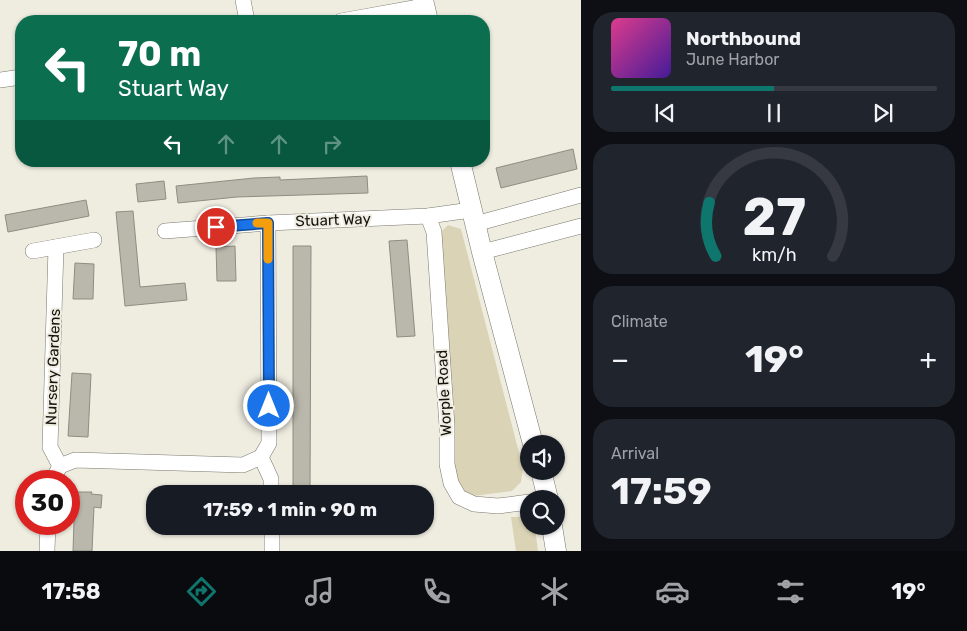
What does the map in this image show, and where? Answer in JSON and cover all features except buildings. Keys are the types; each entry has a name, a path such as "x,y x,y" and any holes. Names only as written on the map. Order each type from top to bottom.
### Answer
{"street":[{"path":"244,0 246,15"},
{"path":"383,15 425,9"},
{"path":"0,80 15,77"},
{"path":"461,167 531,435"},
{"name":"Stuart Way","path":"164,231 268,223 428,216 473,217 581,195"},
{"name":"Worple Road","path":"428,216 434,232 447,426 447,464 451,483 459,497 474,504 498,506 520,502"},
{"path":"58,470 60,466 75,460 243,465 261,457 269,443 268,223"},
{"path":"482,252 581,226"},
{"path":"33,251 94,240"},
{"name":"Nursery Gardens","path":"56,247 50,446 60,466"},
{"path":"261,457 271,479 271,485"},
{"path":"47,551 48,535"},
{"path":"272,535 272,551"},
{"path":"553,535 556,551"}],"shaded area":[{"path":"448,225 461,229 520,456 521,482 512,491 473,496 463,492 455,478 440,233"},
{"path":"511,517 520,517 520,535 536,535 538,551 516,551"}],"slow traffic":[{"path":"257,223 268,223 268,259"}],"route":[{"path":"216,227 268,223 269,406"}]}
